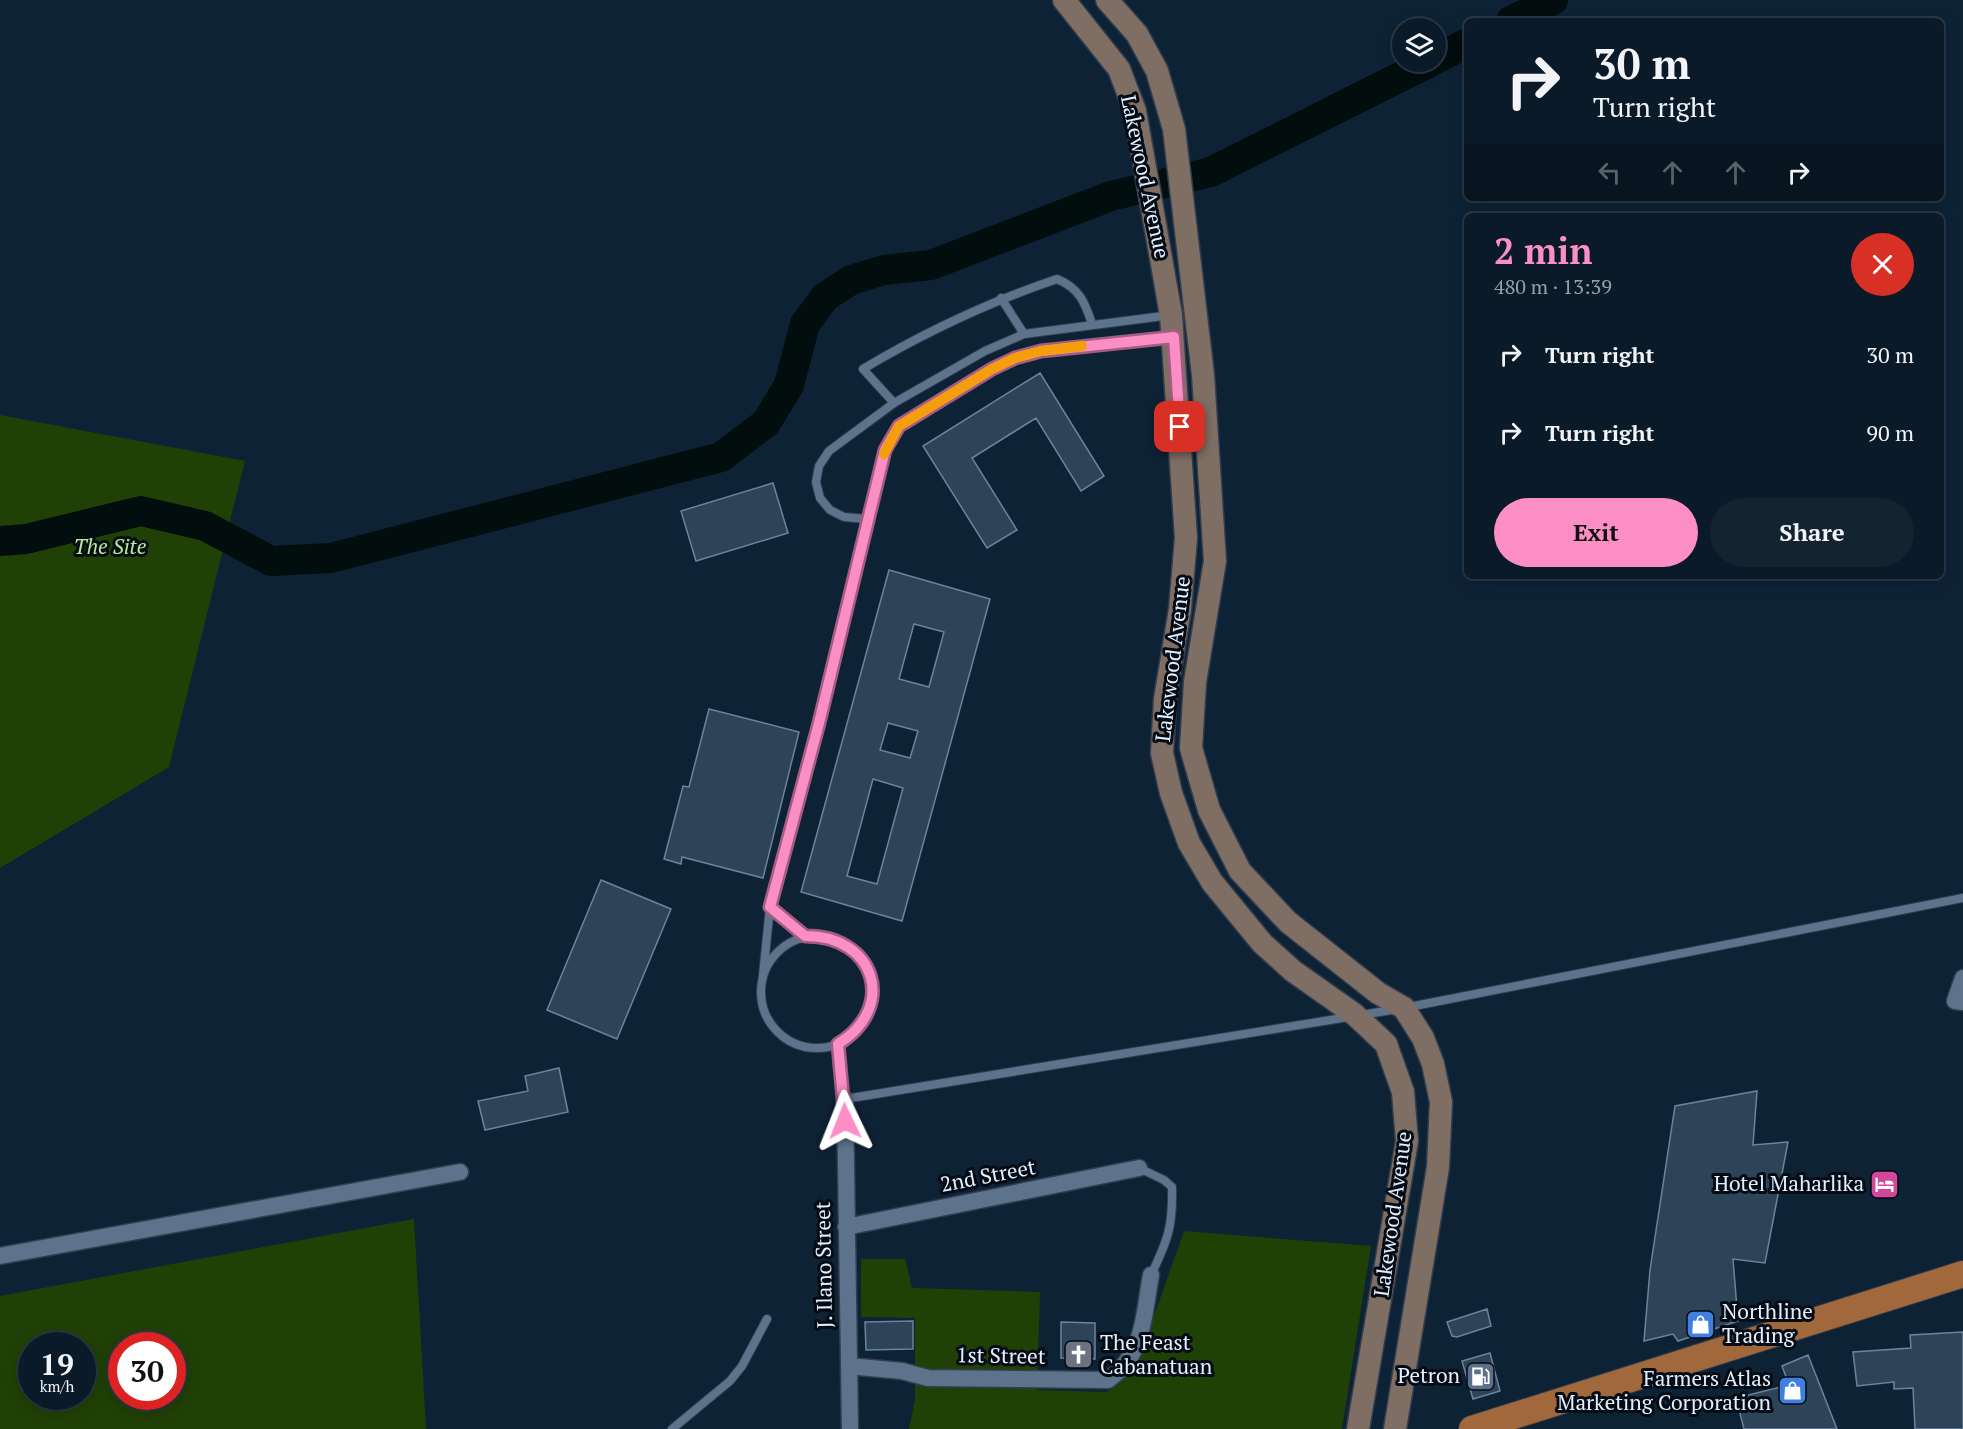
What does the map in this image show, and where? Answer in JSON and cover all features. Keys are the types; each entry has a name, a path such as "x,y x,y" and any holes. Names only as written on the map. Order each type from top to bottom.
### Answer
{"main road":[{"name":"Lakewood Avenue","path":"1064,0 1119,69 1135,111 1155,213 1173,326 1186,538 1180,609 1165,699 1162,753 1171,793 1189,843 1212,882 1262,943 1293,971 1354,1014 1386,1044 1403,1092 1407,1141 1358,1429"},
{"name":"Lakewood Avenue","path":"1107,0 1137,34 1157,71 1174,129 1203,375 1215,561 1195,682 1191,748 1209,810 1240,871 1288,922 1378,993 1404,1008 1423,1038 1433,1064 1441,1102 1438,1167 1395,1429"},
{"path":"1472,1429 1963,1274"}],"street":[{"path":"1963,978 1955,1001 1963,1002"},
{"name":"J. Ilano Street","path":"845,1099 850,1429"},
{"name":"2nd Street","path":"846,1227 1139,1168"},
{"path":"0,1256 460,1172"},
{"name":"1st Street","path":"849,1366 902,1371 928,1378 1108,1380 1125,1368 1138,1346 1151,1275"}],"lane":[{"path":"894,403 862,369 915,338 1001,298 1057,279 1073,285 1084,301 1092,324"},
{"path":"1001,298 1024,334"},
{"path":"867,519 844,517 830,510 820,498 816,482 819,465 829,451 894,403 985,351 1024,334 1092,324 1173,326"},
{"path":"763,975 772,957 787,944 805,936 826,936 846,944 861,957 871,975 873,996 868,1016 855,1033 838,1044 820,1048 802,1046 786,1038 773,1026 764,1010 761,993 770,907 819,723 885,450 899,426 992,369 1015,358 1173,326"},
{"path":"838,1044 845,1099 1354,1014 1404,1008 1963,898"},
{"path":"770,907 805,936"},
{"path":"1139,1168 1164,1180 1172,1187 1172,1216 1168,1239 1151,1275"},
{"path":"672,1429 730,1381 742,1366 767,1319"}],"green space":[{"name":"The Site","path":"0,415 245,461 169,767 0,868"},
{"path":"414,1219 426,1429 0,1429 0,1296"},
{"path":"1184,1231 1371,1246 1342,1429 909,1429 915,1400 915,1318 861,1317 861,1259 905,1259 912,1288 1040,1292 1037,1390 1107,1392 1129,1374 1143,1347"}],"building":[{"path":"1040,373 1104,476 1081,491 1036,418 972,458 1017,530 987,548 923,446"},
{"path":"773,483 788,533 696,561 681,511"},
{"path":"889,570 990,599 902,921 801,892","holes":["914,624 944,632 929,687 899,679","888,723 918,731 910,758 880,750","873,779 903,788 877,884 847,876"]},
{"path":"709,709 799,732 763,878 682,857 681,864 664,859 683,786 689,787"},
{"path":"601,880 671,909 617,1039 547,1010"},
{"path":"559,1068 568,1112 485,1130 478,1101 528,1091 525,1076"},
{"path":"1757,1091 1753,1145 1788,1142 1765,1263 1733,1259 1738,1321 1678,1341 1673,1334 1644,1341 1650,1270 1675,1106"},
{"path":"1487,1309 1491,1326 1457,1337 1452,1336 1447,1322"},
{"path":"913,1321 913,1349 866,1350 865,1322"},
{"path":"1061,1322 1095,1323 1095,1359 1061,1358"},
{"path":"1963,1332 1963,1429 1915,1429 1913,1388 1894,1389 1894,1382 1857,1386 1853,1352 1911,1348 1910,1335"},
{"name":"Petron","path":"1490,1353 1500,1391 1473,1399 1462,1361"},
{"name":"Farmers Atlas Marketing Corporation","path":"1808,1355 1837,1429 1744,1429 1736,1398 1789,1385 1782,1366"}],"waterway":[{"path":"1517,18 1553,0"},
{"path":"1446,54 1464,45"},
{"path":"0,541 26,539 141,511 205,526 271,561 331,558 721,457 766,423 789,385 805,324 825,297 851,280 884,270 931,265 1111,196 1211,172 1410,72"}],"slow traffic":[{"path":"884,454 899,426 992,369 1015,358 1041,351 1082,346"}],"place":[{"name":"Hotel Maharlika","path":"1885,1184"},
{"name":"Northline Trading","path":"1701,1324"},
{"name":"The Feast Cabanatuan","path":"1079,1355"},
{"name":"Petron","path":"1481,1376"},
{"name":"Farmers Atlas Marketing Corporation","path":"1792,1391"}],"route":[{"path":"845,1121 845,1099 838,1044 855,1033 868,1016 873,996 871,975 861,957 846,944 826,936 805,936 770,907 819,723 885,450 899,426 992,369 1015,358 1041,351 1174,337 1180,427"}]}
